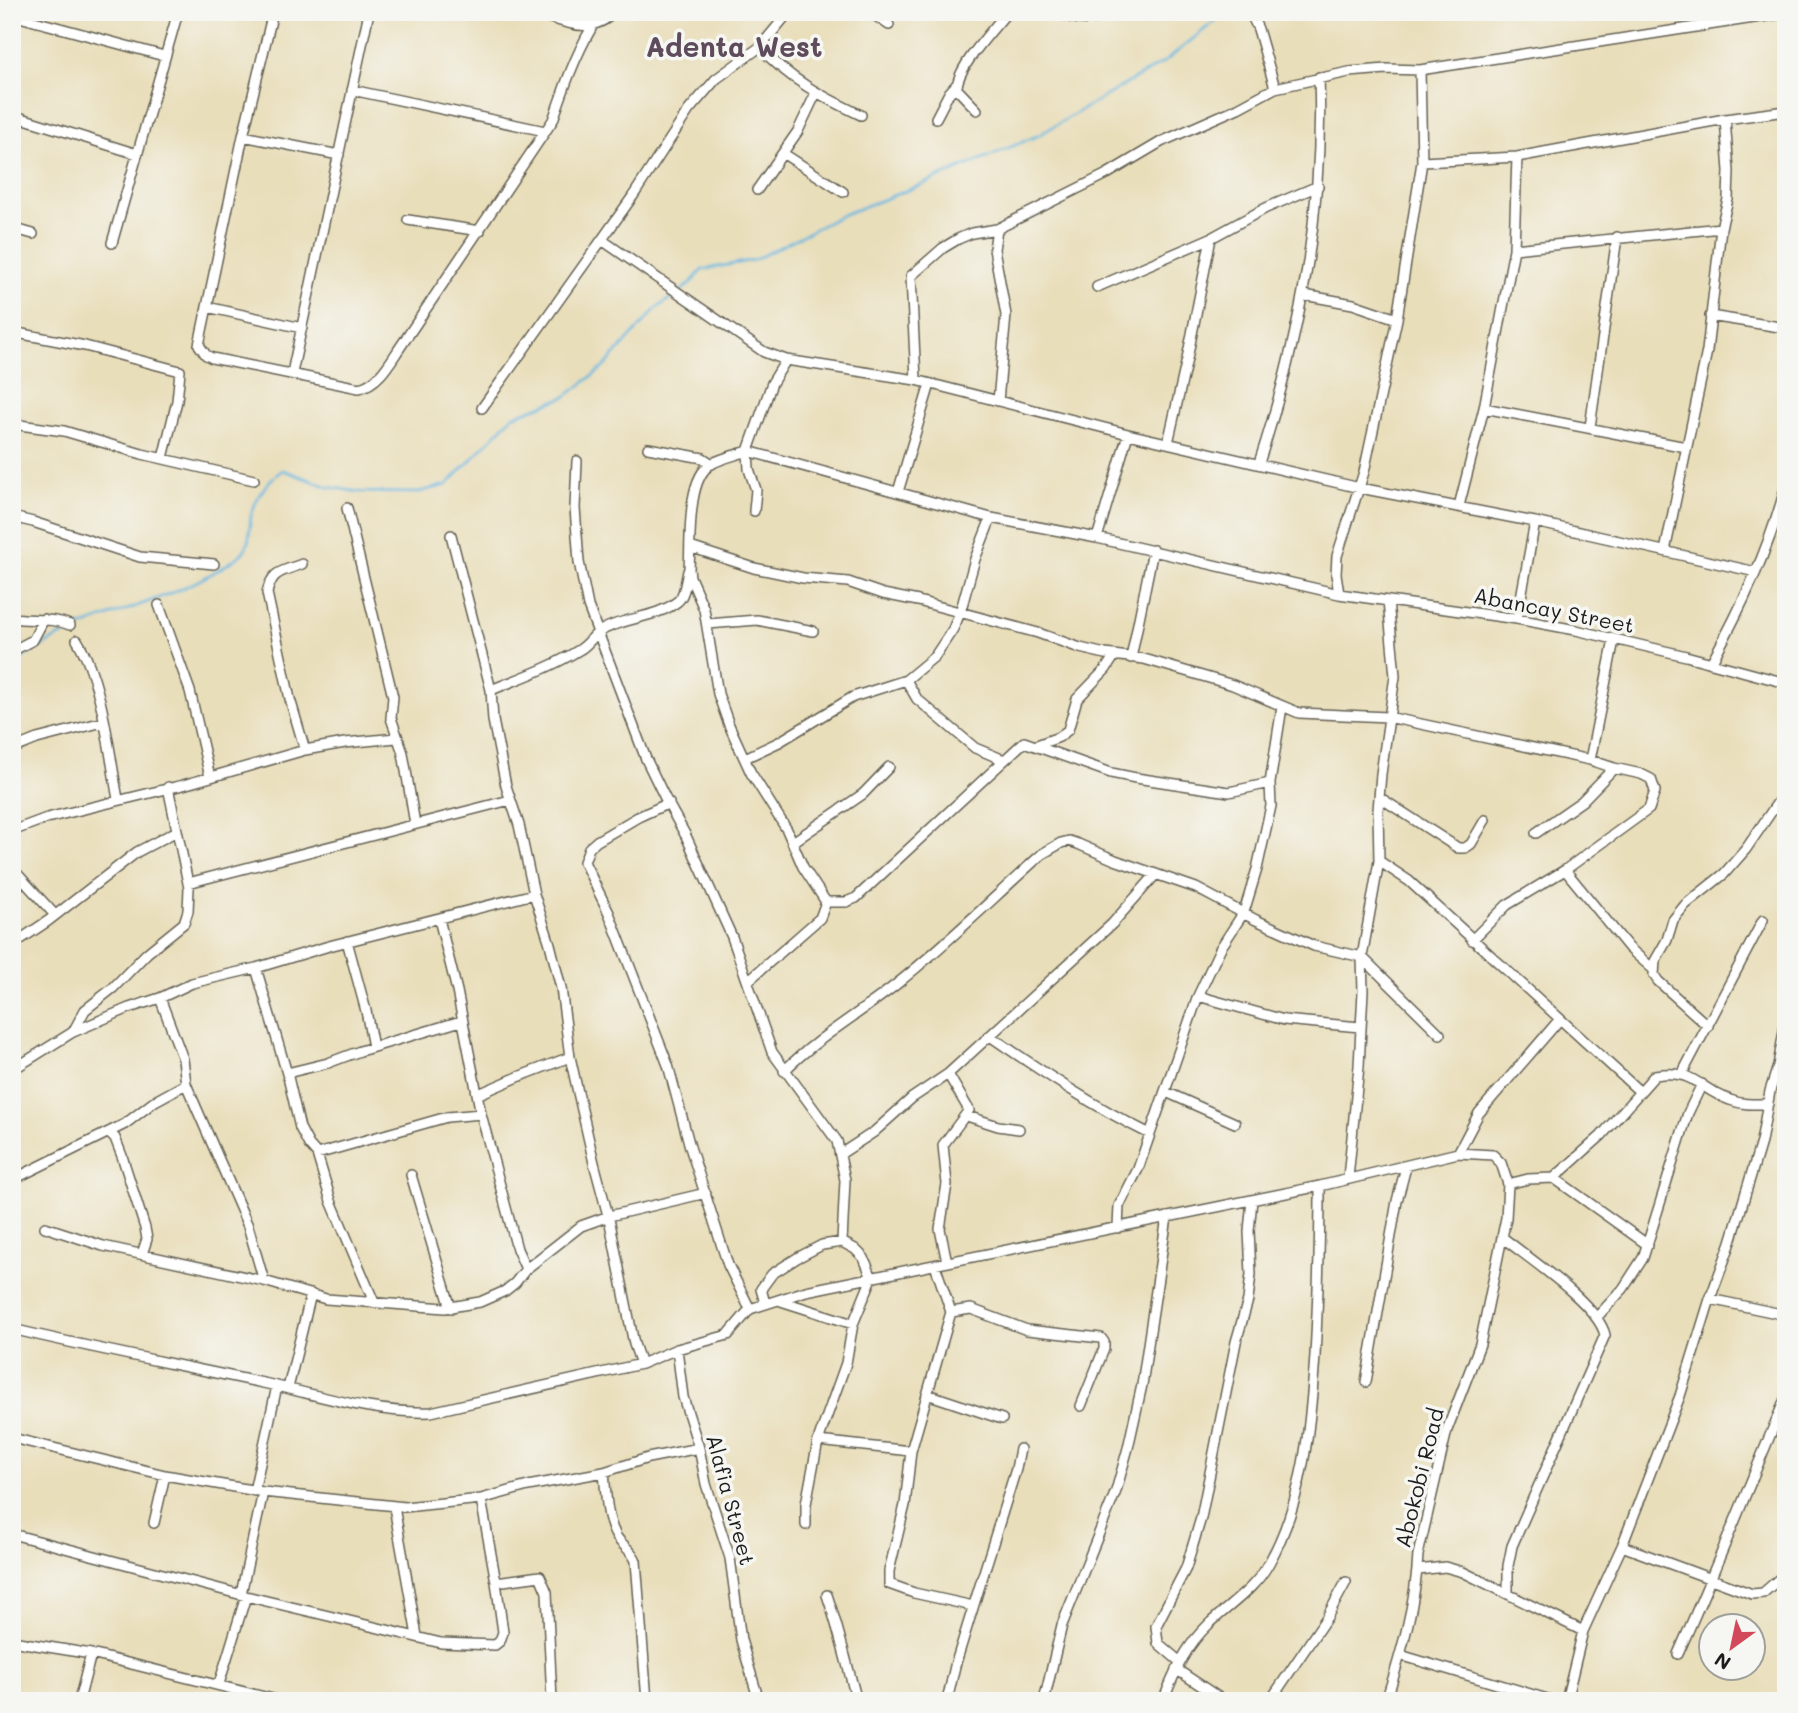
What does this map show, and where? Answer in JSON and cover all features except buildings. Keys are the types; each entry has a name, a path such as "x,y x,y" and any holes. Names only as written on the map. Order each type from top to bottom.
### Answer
{"street":[{"path":"112,243 178,12"},
{"path":"273,12 243,136 199,345 206,355 359,388 369,386 401,346 553,120 570,70 592,27"},
{"path":"292,373 369,12"},
{"path":"533,12 592,27 605,21 614,12"},
{"path":"482,408 602,240 689,110 716,79 760,47 789,12"},
{"path":"870,12 889,25"},
{"path":"936,118 964,67 1007,12"},
{"path":"1056,12 1070,18 1089,21 1119,12"},
{"path":"1250,12 1258,29 1275,88"},
{"path":"916,380 911,276 943,248 972,233 997,229 1107,174 1161,142 1238,108 1275,88 1319,77 1386,69 1420,70 1786,13"},
{"path":"12,15 164,56"},
{"path":"760,47 774,63 816,93 861,115"},
{"path":"1339,594 1337,556 1360,488 1397,319 1422,162 1420,70"},
{"path":"1259,463 1276,411 1304,295 1318,186 1321,132 1319,77"},
{"path":"957,84 957,89 977,110"},
{"path":"352,90 545,131"},
{"path":"757,190 798,131 816,93"},
{"path":"1422,162 1517,157 1725,119 1786,111"},
{"path":"12,115 137,154"},
{"path":"1665,551 1707,351 1721,228 1728,199 1725,119"},
{"path":"243,136 339,155"},
{"path":"783,154 843,192"},
{"path":"1459,506 1483,408 1514,249 1517,157"},
{"path":"1097,287 1211,238 1266,208 1318,186"},
{"path":"408,219 480,230"},
{"path":"12,228 33,234"},
{"path":"1514,249 1721,228"},
{"path":"997,229 994,249 1006,315 998,401"},
{"path":"1590,428 1617,237"},
{"path":"1168,443 1188,359 1211,238"},
{"path":"602,240 764,352 786,360 916,380 1128,435 1360,488 1535,522 1756,572"},
{"path":"1304,295 1353,304 1397,319"},
{"path":"207,307 302,328"},
{"path":"1710,316 1786,328"},
{"path":"12,332 85,346 180,372 177,401 163,458"},
{"path":"754,511 756,490 749,469 748,451 772,383 786,360"},
{"path":"898,492 930,384"},
{"path":"1483,408 1686,447"},
{"path":"12,424 64,431 254,480"},
{"path":"1097,538 1128,435"},
{"path":"648,448 703,458 712,464"},
{"path":"748,451 712,464 702,471 694,491 690,577 705,609 718,694 751,773 793,842 803,867 826,902"},
{"name":"Abancay Street","path":"748,451 991,518 1153,550 1339,594 1517,619 1786,683"},
{"path":"577,461 575,508 581,583 646,759 732,937 772,1052 833,1134 842,1153 846,1198 842,1242"},
{"path":"1711,663 1756,572 1780,510 1786,485"},
{"path":"348,508 393,697 391,718 403,753 415,824"},
{"path":"12,517 140,557 214,564"},
{"path":"745,758 779,742 853,697 906,680 935,656 960,613 975,559 991,518"},
{"path":"1517,619 1535,522"},
{"path":"452,535 491,690 493,719 510,800 561,988 570,1057 609,1216 634,1344 641,1364"},
{"path":"690,547 772,572 848,582 883,594 1038,633 1080,648 1219,680 1282,707 1313,715 1388,718 1590,760 1651,779 1655,791 1652,805 1645,813 1565,870 1507,905 1472,940"},
{"path":"1131,658 1153,550"},
{"path":"302,564 274,575 267,593 290,699 305,750"},
{"path":"491,690 561,661 583,648 599,632 657,612 678,601 682,596 689,569"},
{"path":"1348,1178 1357,1093 1363,991 1362,957 1379,861 1379,797 1395,677 1388,601"},
{"path":"159,605 190,691 210,777"},
{"path":"12,618 57,619 70,625"},
{"path":"12,651 33,640 44,619"},
{"path":"708,624 757,620 813,631"},
{"path":"77,640 87,656 118,799"},
{"path":"1590,760 1614,640"},
{"path":"1037,745 1059,737 1068,730 1077,699 1106,669 1115,655"},
{"path":"906,680 917,699 975,748 1004,760"},
{"path":"1118,1227 1119,1206 1138,1169 1198,996 1220,949 1244,912 1257,869 1270,806 1270,783 1282,707"},
{"path":"12,749 37,739 103,722"},
{"path":"12,831 47,818 305,750 396,738"},
{"path":"826,902 846,902 856,898 1024,742 1100,769 1136,778 1229,792 1270,783"},
{"path":"793,842 863,794 889,767"},
{"path":"1536,833 1582,801 1614,768"},
{"path":"1654,972 1677,914 1724,874 1746,849 1786,786"},
{"path":"73,1032 85,1010 113,988 147,953 184,922 188,911 188,883 168,787"},
{"path":"1379,797 1458,848 1471,844 1485,820"},
{"path":"188,883 510,800"},
{"path":"669,803 597,841 589,848 584,862 609,912 668,1065 690,1147 728,1265 750,1309"},
{"path":"12,945 137,852 177,831"},
{"path":"784,1071 826,1034 937,952 983,906 1052,846 1069,841 1196,888 1256,920 1314,946 1362,957 1440,1034"},
{"path":"1379,861 1409,881 1639,1091"},
{"path":"12,867 55,915"},
{"path":"1565,870 1629,948 1695,1017 1708,1026"},
{"path":"842,1153 874,1132 912,1098 948,1074 1112,924 1156,874"},
{"path":"12,1070 73,1032 192,983 534,894"},
{"path":"749,980 820,918 826,902"},
{"path":"439,919 479,1094 481,1114 517,1249 526,1269"},
{"path":"1682,1074 1763,920"},
{"path":"347,941 373,1047"},
{"path":"256,968 300,1128 317,1154 331,1201 374,1302"},
{"path":"1198,996 1284,1020 1360,1027"},
{"path":"160,998 183,1059 186,1084 248,1226 264,1281"},
{"path":"1566,1701 1583,1631 1622,1546 1680,1396 1748,1187 1761,1142 1770,1091 1782,1067 1786,1018"},
{"path":"1458,1153 1479,1113 1560,1019"},
{"path":"287,1073 328,1063 461,1021"},
{"path":"990,1035 1035,1068 1100,1109 1150,1134"},
{"path":"479,1094 570,1057"},
{"path":"947,1262 940,1229 947,1184 943,1144 969,1111 948,1074"},
{"path":"1554,1178 1601,1136 1655,1075 1682,1074 1731,1101 1750,1105 1769,1104"},
{"path":"12,1180 125,1124 155,1101 186,1084"},
{"path":"1597,1317 1631,1278 1648,1245 1688,1113 1702,1084"},
{"path":"1166,1092 1235,1123"},
{"path":"317,1154 447,1117 481,1114"},
{"path":"967,1116 998,1126 1019,1129"},
{"path":"109,1132 122,1156 145,1228 147,1239 142,1254"},
{"path":"12,1329 288,1388 366,1408 406,1413 431,1412 641,1364 677,1349 729,1335 750,1309 806,1292 1320,1186 1458,1153 1493,1155 1501,1163 1508,1184 1528,1179 1554,1178 1648,1245"},
{"path":"1366,1382 1397,1201 1406,1167"},
{"path":"411,1175 452,1308"},
{"name":"Abokobi Road","path":"1386,1701 1400,1655 1418,1570 1418,1555 1447,1430 1480,1344 1502,1237 1508,1184"},
{"path":"1163,1701 1178,1665 1208,1625 1248,1591 1263,1574 1296,1498 1307,1449 1313,1393 1321,1253 1320,1186"},
{"path":"46,1227 103,1246 342,1301 452,1308 480,1302 505,1291 526,1269 581,1226 609,1216 706,1193"},
{"path":"1224,1701 1178,1665 1158,1643 1156,1632 1186,1568 1209,1481 1236,1342 1248,1300 1252,1200"},
{"path":"1044,1701 1062,1625 1115,1491 1128,1448 1142,1385 1167,1217"},
{"path":"1502,1237 1559,1282 1597,1317 1604,1326 1605,1341 1512,1546 1508,1566 1508,1592"},
{"path":"765,1303 761,1289 772,1274 822,1245 842,1242 855,1249 864,1258 872,1278 853,1324 846,1363 818,1441 806,1504 806,1525"},
{"path":"935,1265 951,1312 911,1451 905,1505 888,1576 889,1584 914,1593 973,1606"},
{"path":"288,1388 311,1294"},
{"path":"1710,1299 1786,1315"},
{"path":"780,1301 853,1324"},
{"path":"951,1312 971,1309 1027,1330 1101,1338 1104,1349 1081,1406"},
{"name":"Alafia Street","path":"677,1349 683,1397 730,1558 741,1640 759,1701"},
{"path":"219,1684 243,1595 277,1386"},
{"path":"927,1395 1002,1419"},
{"path":"1678,1654 1786,1397"},
{"path":"12,1438 164,1475 259,1492 394,1507 481,1499 699,1448"},
{"path":"818,1441 911,1451"},
{"path":"947,1701 1020,1449"},
{"path":"604,1472 614,1534 633,1553 636,1560 647,1701"},
{"path":"154,1523 164,1475"},
{"path":"12,1534 243,1595 441,1643 495,1646 503,1632 481,1499"},
{"path":"394,1507 417,1636"},
{"path":"1622,1546 1752,1594 1763,1593 1786,1573"},
{"path":"1418,1570 1445,1567 1453,1569 1508,1592 1583,1631"},
{"path":"496,1582 540,1576 542,1579 547,1592 552,1701"},
{"path":"1270,1701 1327,1617 1346,1582"},
{"path":"827,1595 841,1636 843,1654 857,1701"},
{"path":"12,1641 91,1654 281,1701"},
{"path":"79,1701 91,1654"},
{"path":"1400,1655 1554,1701"}],"waterway":[{"path":"681,291 702,270 754,260 842,215 1039,135 1167,60 1226,12"},
{"path":"12,664 68,632 185,587 239,556 247,546 252,512 257,500 268,483 283,470 329,487 359,492 415,493 447,485 513,416 565,397 604,367 656,309 675,295"}],"district":[{"name":"Adenta West","path":"734,47"}]}
